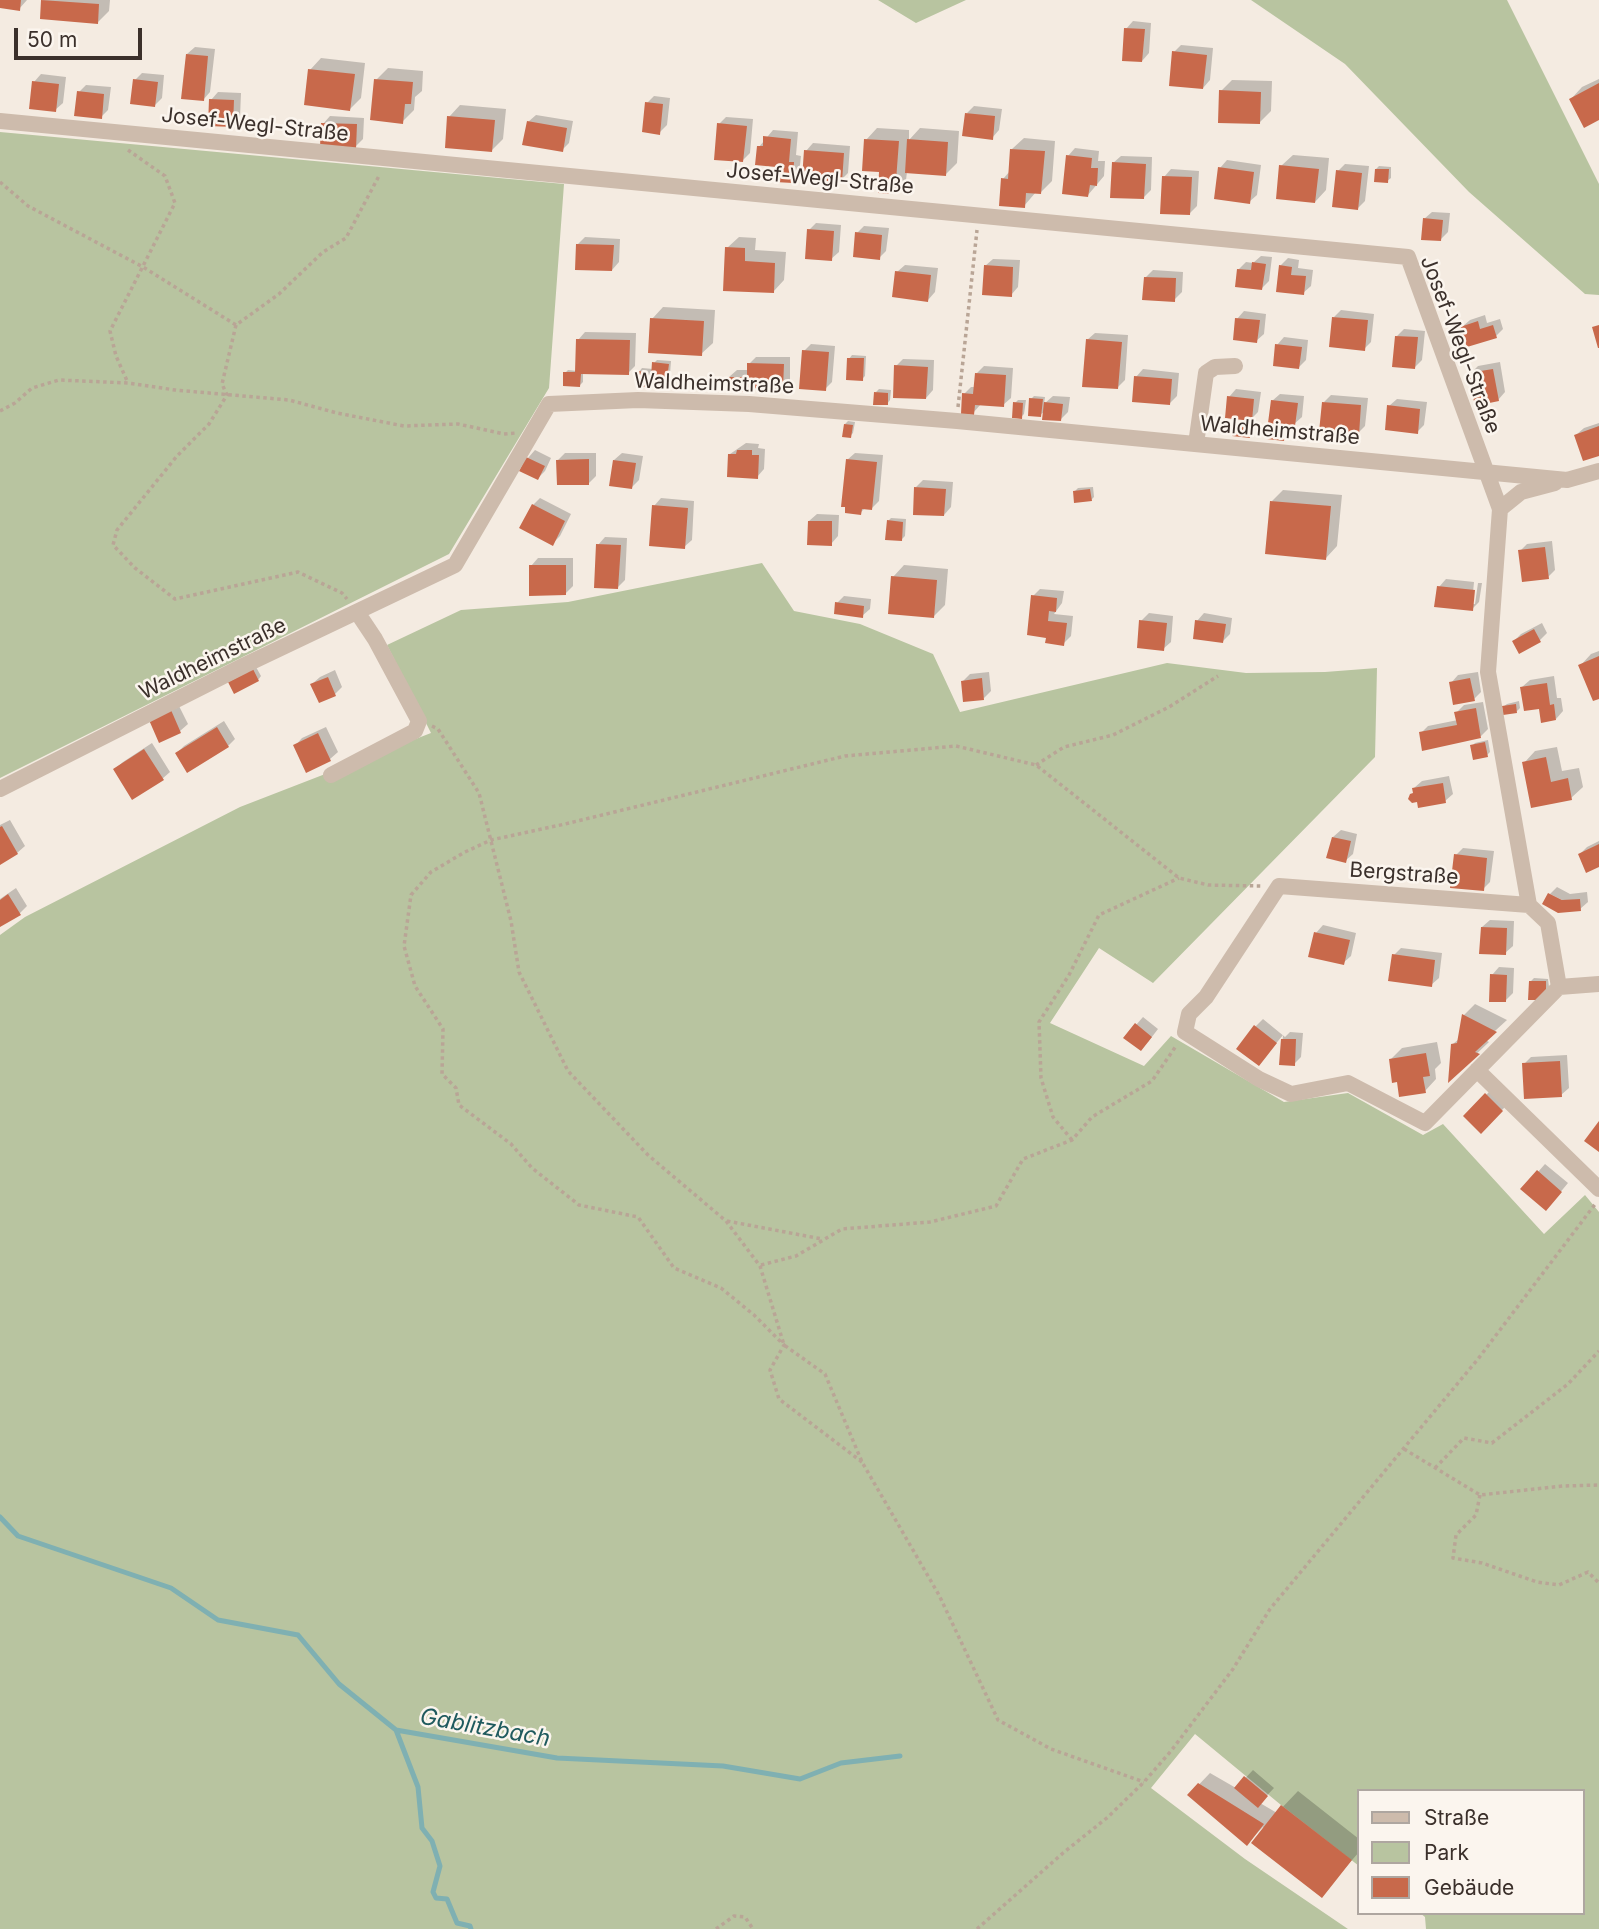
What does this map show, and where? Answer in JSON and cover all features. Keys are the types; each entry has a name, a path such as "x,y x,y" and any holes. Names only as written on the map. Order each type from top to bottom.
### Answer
{"street":[{"name":"Josef-Wegl-Straße","path":"0,121 1408,257 1486,471"},
{"path":"1196,444 1206,373 1215,367 1235,366"},
{"name":"Waldheimstraße","path":"0,789 245,666 455,565 549,404 638,400 749,404 957,421 1567,480"},
{"path":"1486,471 1500,509 1488,672 1529,905 1548,923 1559,987"},
{"name":"Waldheimstraße","path":"1500,509 1521,492 1599,471"},
{"path":"331,775 415,731 419,721 375,639 357,612"},
{"path":"1279,886 1206,997 1189,1014 1185,1032 1259,1079 1291,1094 1348,1083 1425,1122 1559,987 1599,984"},
{"name":"Bergstraße","path":"1279,886 1529,905"},
{"path":"1477,1070 1599,1189"}],"path":[{"path":"100,131 165,176 175,203 110,331 116,356 128,383"},
{"path":"227,395 222,384 236,325 279,293 323,252 346,238 388,160"},
{"path":"0,182 28,206 143,267 236,325"},
{"path":"957,421 978,214"},
{"path":"0,411 33,388 59,380 128,383 289,400 404,426 458,424 503,434 534,431"},
{"path":"227,395 209,424 177,456 117,530 113,545 135,568 175,599 298,572 342,593 357,612"},
{"path":"1035,765 1064,747 1113,735 1169,706 1218,676"},
{"path":"419,721 438,729 479,793 511,921 519,972 568,1071 648,1155 726,1221 760,1266 783,1345 770,1370 779,1399 862,1462"},
{"path":"1144,1782 1051,1749 998,1720 939,1595 862,1462 825,1374 783,1345 754,1315 721,1288 674,1268 638,1217 579,1205 532,1168 511,1144 459,1105 456,1088 442,1074 443,1029 415,986 404,946 411,895 431,873 491,840 845,756 956,746 1035,765 1179,878 1208,885 1279,886"},
{"path":"1072,1140 1053,1117 1041,1078 1039,1022 1069,975 1099,915 1179,878"},
{"path":"760,1266 796,1256 842,1229 930,1222 996,1206 1023,1159 1072,1140 1091,1118 1153,1081 1185,1032"},
{"path":"977,1929 1108,1817 1144,1782 1233,1669 1270,1609 1478,1359 1599,1199"},
{"path":"726,1221 824,1239"},
{"path":"1436,1468 1464,1438 1492,1443 1569,1384 1599,1351"},
{"path":"1404,1449 1480,1495 1599,1485"},
{"path":"1480,1495 1476,1515 1456,1535 1453,1558 1482,1563 1537,1582 1559,1585 1588,1572 1599,1583"},
{"path":"716,1929 734,1916 745,1917 753,1929"}],"green space":[{"path":"878,0 966,0 916,23"},
{"path":"1251,0 1507,0 1599,184 1599,295 1585,294 1469,192 1345,64"},
{"path":"0,132 564,184 549,388 449,554 0,778"},
{"path":"762,563 794,611 860,624 933,654 960,712 1167,663 1246,673 1377,668 1375,757 1153,983 1099,948 1050,1023 1144,1066 1171,1036 1284,1102 1348,1093 1423,1135 1443,1124 1544,1234 1585,1195 1599,1212 1599,1929 1426,1929 1422,1915 1585,1915 1585,1789 1358,1789 1358,1865 1195,1734 1151,1788 1245,1859 1348,1929 0,1929 0,935 25,917 240,807 431,733 387,645 461,610 568,602"}],"building":[{"path":"0,0 21,0 20,11 0,8"},
{"path":"41,0 99,4 98,24 40,19"},
{"path":"1124,28 1145,29 1142,62 1122,61"},
{"path":"1172,51 1207,55 1203,89 1169,86"},
{"path":"186,54 208,56 204,101 181,99"},
{"path":"308,69 355,74 350,111 304,105"},
{"path":"133,79 158,82 155,107 130,104"},
{"path":"374,79 413,82 411,104 405,104 403,124 370,120"},
{"path":"32,81 59,84 56,112 29,109"},
{"path":"1599,83 1599,120 1584,128 1569,99"},
{"path":"1219,90 1261,92 1260,124 1218,123"},
{"path":"77,91 104,94 102,119 74,116"},
{"path":"209,99 234,100 233,127 208,126"},
{"path":"645,102 663,104 660,135 642,132"},
{"path":"965,113 995,116 993,140 962,136"},
{"path":"447,116 495,120 492,152 445,148"},
{"path":"527,121 567,128 563,152 522,145"},
{"path":"321,123 357,124 356,149 320,147"},
{"path":"717,123 747,126 743,162 714,160"},
{"path":"763,136 791,139 789,162 794,162 793,183 775,182 776,167 755,165 757,146 763,146"},
{"path":"864,139 899,141 895,194 878,193 879,172 862,171"},
{"path":"907,139 948,142 946,176 905,173"},
{"path":"1010,149 1045,151 1041,194 1026,193 1025,208 999,206 1001,178 1008,179"},
{"path":"804,150 844,153 842,182 802,179"},
{"path":"1066,155 1092,158 1091,168 1098,168 1097,186 1090,185 1088,197 1062,194"},
{"path":"1112,162 1146,164 1144,199 1110,198"},
{"path":"1279,165 1319,169 1315,203 1276,199"},
{"path":"1218,167 1254,172 1250,204 1214,199"},
{"path":"1375,169 1389,169 1388,183 1374,182"},
{"path":"1336,170 1362,173 1358,210 1332,207"},
{"path":"1162,176 1192,177 1190,215 1160,214"},
{"path":"1423,218 1443,220 1441,241 1421,240"},
{"path":"807,229 834,231 832,261 805,259"},
{"path":"855,232 882,235 880,260 853,257"},
{"path":"576,244 614,245 612,271 575,270"},
{"path":"725,247 745,248 745,261 775,263 774,293 723,291"},
{"path":"1252,262 1266,264 1262,290 1235,287 1237,269 1251,270"},
{"path":"984,265 1013,267 1012,297 982,295"},
{"path":"1279,265 1292,267 1291,275 1306,276 1304,295 1276,292"},
{"path":"895,271 931,275 928,302 892,297"},
{"path":"1144,277 1176,278 1175,302 1142,300"},
{"path":"1332,317 1368,320 1365,351 1329,347"},
{"path":"650,318 704,321 702,356 648,353"},
{"path":"1235,318 1260,320 1257,343 1233,340"},
{"path":"1478,321 1480,329 1493,325 1497,338 1467,347 1460,327"},
{"path":"1599,325 1599,348 1598,348 1592,327"},
{"path":"1395,336 1418,337 1415,369 1392,367"},
{"path":"576,339 630,340 629,375 581,374 580,387 563,386 563,372 575,372"},
{"path":"1086,339 1122,342 1118,389 1082,387"},
{"path":"1275,344 1302,347 1299,369 1273,366"},
{"path":"802,350 829,352 826,391 799,389"},
{"path":"847,358 864,358 863,381 846,380"},
{"path":"652,362 669,364 667,379 651,377"},
{"path":"747,363 784,364 783,389 747,388 747,392 727,392 727,377 747,377"},
{"path":"894,365 928,367 926,399 893,398"},
{"path":"1493,369 1499,401 1475,406 1468,373"},
{"path":"637,371 648,372 648,387 637,386"},
{"path":"975,373 1006,375 1004,407 975,405 974,415 961,414 962,393 973,394"},
{"path":"1134,376 1172,379 1170,405 1132,402"},
{"path":"874,392 888,393 888,405 873,405"},
{"path":"1227,396 1254,399 1252,421 1225,418"},
{"path":"1029,398 1043,399 1041,417 1028,416"},
{"path":"1271,400 1298,403 1295,426 1268,423"},
{"path":"1013,402 1023,403 1022,419 1012,418"},
{"path":"1044,402 1063,404 1061,421 1042,420"},
{"path":"1322,402 1361,405 1359,435 1319,432"},
{"path":"1387,405 1420,409 1418,434 1385,430"},
{"path":"844,424 853,425 851,438 842,437"},
{"path":"1233,426 1251,428 1250,438 1232,436"},
{"path":"1599,426 1599,456 1583,461 1574,435"},
{"path":"1268,429 1285,431 1284,441 1267,439"},
{"path":"737,450 752,450 752,455 759,455 758,479 727,477 728,454 736,454"},
{"path":"526,457 545,466 538,480 519,471"},
{"path":"589,459 589,485 557,485 556,460"},
{"path":"846,459 877,462 872,510 862,509 861,515 845,513 845,507 841,507"},
{"path":"613,460 636,463 632,489 609,486"},
{"path":"914,487 946,489 944,516 913,515"},
{"path":"1090,489 1092,501 1074,503 1073,491"},
{"path":"1270,501 1331,506 1326,560 1265,554"},
{"path":"532,504 565,521 553,546 519,528"},
{"path":"652,505 688,508 685,549 649,546"},
{"path":"887,520 903,522 902,541 885,540"},
{"path":"808,521 832,521 832,546 807,545"},
{"path":"596,544 621,545 618,589 594,588"},
{"path":"1545,547 1549,579 1522,582 1518,550"},
{"path":"529,565 566,565 566,595 529,596"},
{"path":"891,576 937,580 934,618 888,614"},
{"path":"1437,586 1475,590 1473,611 1434,607"},
{"path":"1031,595 1057,598 1056,612 1049,611 1048,621 1067,623 1064,646 1045,643 1046,638 1027,635"},
{"path":"835,602 864,606 863,618 834,614"},
{"path":"1139,620 1167,623 1164,651 1137,648"},
{"path":"1195,620 1226,624 1223,643 1193,639"},
{"path":"1534,629 1541,642 1519,654 1512,641"},
{"path":"1599,656 1599,699 1593,701 1578,665"},
{"path":"253,669 259,681 234,694 228,682"},
{"path":"328,677 336,696 319,703 310,684"},
{"path":"982,678 984,700 963,702 961,681"},
{"path":"1470,678 1475,701 1453,705 1449,682"},
{"path":"1547,683 1550,705 1554,704 1556,720 1541,723 1539,709 1524,711 1520,687"},
{"path":"1516,704 1517,713 1503,715 1502,706"},
{"path":"1476,708 1481,738 1422,751 1419,732 1457,725 1454,712"},
{"path":"171,710 181,733 159,743 149,720"},
{"path":"217,727 229,747 187,773 175,753"},
{"path":"318,733 331,761 306,773 293,745"},
{"path":"1485,742 1488,757 1473,760 1470,745"},
{"path":"144,749 164,780 132,800 113,769"},
{"path":"1546,757 1551,782 1568,778 1572,800 1531,808 1522,762"},
{"path":"1443,783 1446,803 1418,808 1417,802 1412,803 1408,799 1413,793 1412,788"},
{"path":"2,826 18,854 0,865 0,827"},
{"path":"1332,837 1351,841 1346,863 1326,858"},
{"path":"1599,844 1599,867 1586,873 1578,854"},
{"path":"1454,854 1487,858 1484,891 1450,888"},
{"path":"1548,893 1562,900 1580,899 1581,911 1558,913 1542,904"},
{"path":"8,894 21,915 0,927 0,900"},
{"path":"1481,927 1507,928 1506,955 1479,954"},
{"path":"1314,932 1350,940 1344,965 1308,957"},
{"path":"1392,954 1435,960 1432,987 1388,981"},
{"path":"1490,974 1507,975 1506,1002 1489,1002"},
{"path":"1529,981 1546,981 1546,992 1538,1000 1528,1000"},
{"path":"1462,1014 1497,1032 1475,1052 1480,1054 1448,1083 1451,1044 1457,1043"},
{"path":"1135,1023 1152,1037 1141,1051 1123,1038"},
{"path":"1254,1025 1277,1043 1259,1066 1236,1049"},
{"path":"1281,1039 1296,1039 1295,1066 1279,1065"},
{"path":"1426,1053 1430,1076 1423,1077 1426,1093 1399,1097 1397,1082 1392,1083 1389,1059"},
{"path":"1560,1061 1562,1097 1524,1099 1522,1063"},
{"path":"1485,1093 1503,1111 1481,1134 1463,1116"},
{"path":"1599,1121 1599,1152 1584,1141"},
{"path":"1537,1170 1562,1192 1546,1211 1520,1189"},
{"path":"1244,1776 1268,1796 1258,1808 1234,1788"},
{"path":"1198,1783 1264,1824 1247,1846 1187,1795"},
{"path":"1281,1805 1352,1860 1322,1898 1251,1843"}],"waterway":[{"name":"Gablitzbach","path":"0,1517 18,1536 171,1588 218,1620 298,1635 339,1684 396,1730 557,1758 723,1766 800,1779 841,1763 900,1756"},
{"path":"396,1730 418,1787 422,1828 432,1841 440,1866 433,1892 436,1898 447,1899 457,1923 470,1926 471,1929"}]}
